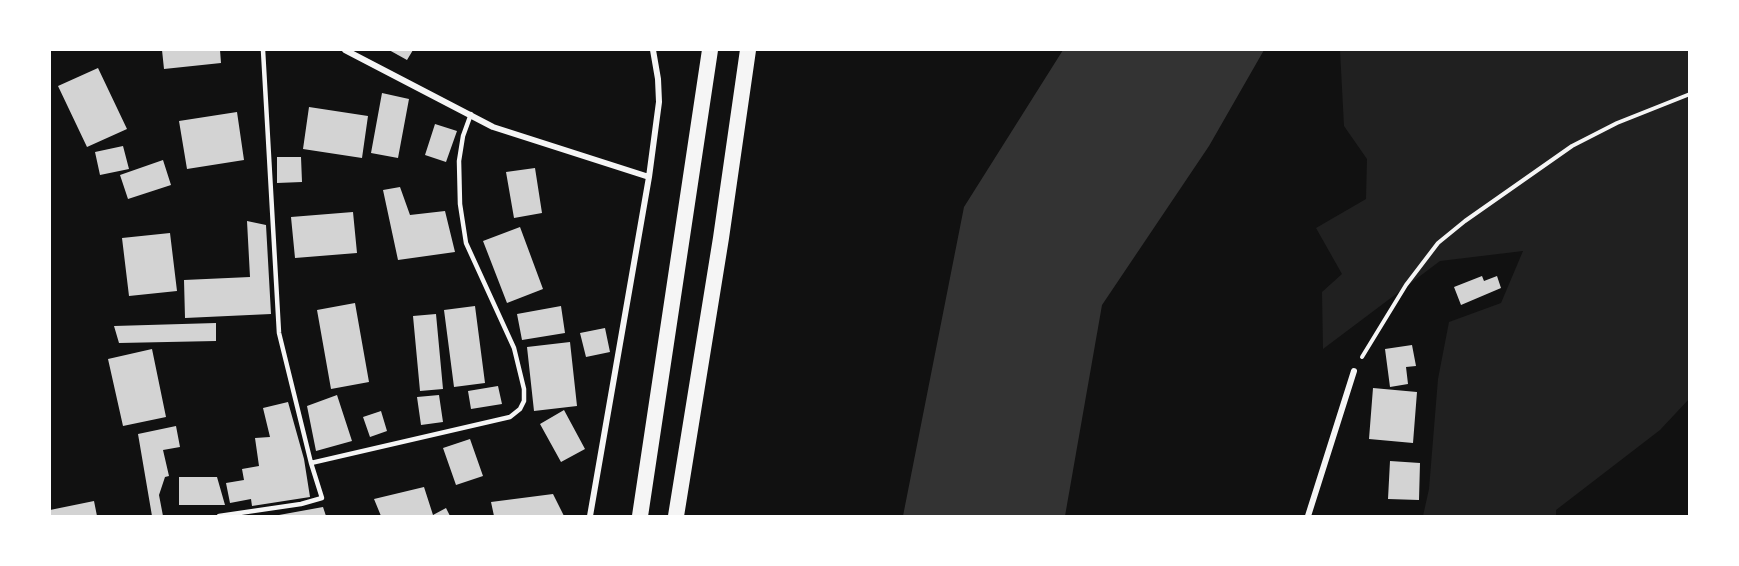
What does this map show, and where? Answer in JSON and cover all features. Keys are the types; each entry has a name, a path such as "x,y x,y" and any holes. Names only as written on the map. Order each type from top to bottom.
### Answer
{"highway":[{"path":"640,516 710,50"},
{"path":"676,516 721,238 748,50"}],"street":[{"path":"345,50 493,127 649,177"},
{"path":"590,516 649,177 659,102 653,50"},
{"path":"1308,516 1354,371"}],"lane":[{"path":"219,516 301,504 322,498 311,463 279,333 263,50"},
{"path":"311,463 510,417 520,409 524,401 514,348 466,243 460,204 459,161 463,136 471,114"}],"path":[{"path":"1354,371 1406,285 1437,243 1572,146 1617,123 1689,94"}],"shaded area":[{"path":"1063,50 1264,50 1209,146 1102,305 1065,516 903,516 964,207"},
{"path":"1340,50 1689,50 1689,399 1660,430 1556,510 1556,516 1423,516 1429,489 1438,379 1449,322 1501,303 1523,251 1440,261 1323,349 1322,292 1342,274 1316,228 1366,199 1367,159 1344,126"}],"building":[{"path":"162,50 220,50 221,63 164,69"},
{"path":"389,50 413,50 407,60"},
{"path":"98,68 127,129 87,147 58,86"},
{"path":"382,93 409,99 398,158 371,153"},
{"path":"309,107 368,116 362,158 303,149"},
{"path":"237,112 244,160 187,169 179,121"},
{"path":"435,124 457,131 446,162 425,155"},
{"path":"123,146 129,169 100,175 95,152"},
{"path":"277,157 301,157 302,182 277,183"},
{"path":"163,160 171,185 128,199 120,175"},
{"path":"535,168 542,213 514,218 506,172"},
{"path":"400,187 410,215 445,211 455,252 398,260 383,190"},
{"path":"353,212 357,253 295,258 291,217"},
{"path":"247,221 266,225 271,314 185,318 184,280 250,277"},
{"path":"520,227 543,289 507,303 483,241"},
{"path":"170,233 177,291 129,296 122,238"},
{"path":"1482,276 1484,281 1497,276 1501,288 1461,305 1454,287"},
{"path":"355,303 369,382 331,389 317,310"},
{"path":"475,306 485,383 454,387 444,310"},
{"path":"561,306 565,333 522,340 517,314"},
{"path":"436,314 443,389 420,391 413,316"},
{"path":"216,323 216,341 119,343 114,326"},
{"path":"605,328 610,352 586,357 580,333"},
{"path":"570,342 577,406 534,411 527,347"},
{"path":"1412,345 1416,366 1406,367 1408,384 1390,387 1385,349"},
{"path":"152,349 166,417 123,426 108,359"},
{"path":"498,386 502,404 471,409 468,391"},
{"path":"1373,388 1417,392 1413,443 1369,439"},
{"path":"337,395 352,441 316,451 307,406"},
{"path":"439,395 443,422 421,425 417,397"},
{"path":"288,402 304,459 310,497 252,506 251,499 230,503 226,483 244,480 242,469 259,466 255,438 270,437 263,408"},
{"path":"564,410 585,449 561,462 540,424"},
{"path":"381,411 387,431 370,437 363,417"},
{"path":"176,426 180,447 163,450 169,476 165,477 159,495 163,516 152,516 138,434"},
{"path":"470,439 483,476 456,485 443,448"},
{"path":"1390,461 1420,463 1419,500 1388,499"},
{"path":"179,477 217,477 225,505 179,505"},
{"path":"424,487 433,515 446,508 450,516 381,516 374,499"},
{"path":"553,494 564,516 494,516 491,502"},
{"path":"94,501 97,516 50,516 50,510"},
{"path":"323,507 326,516 279,516 279,515"}]}
